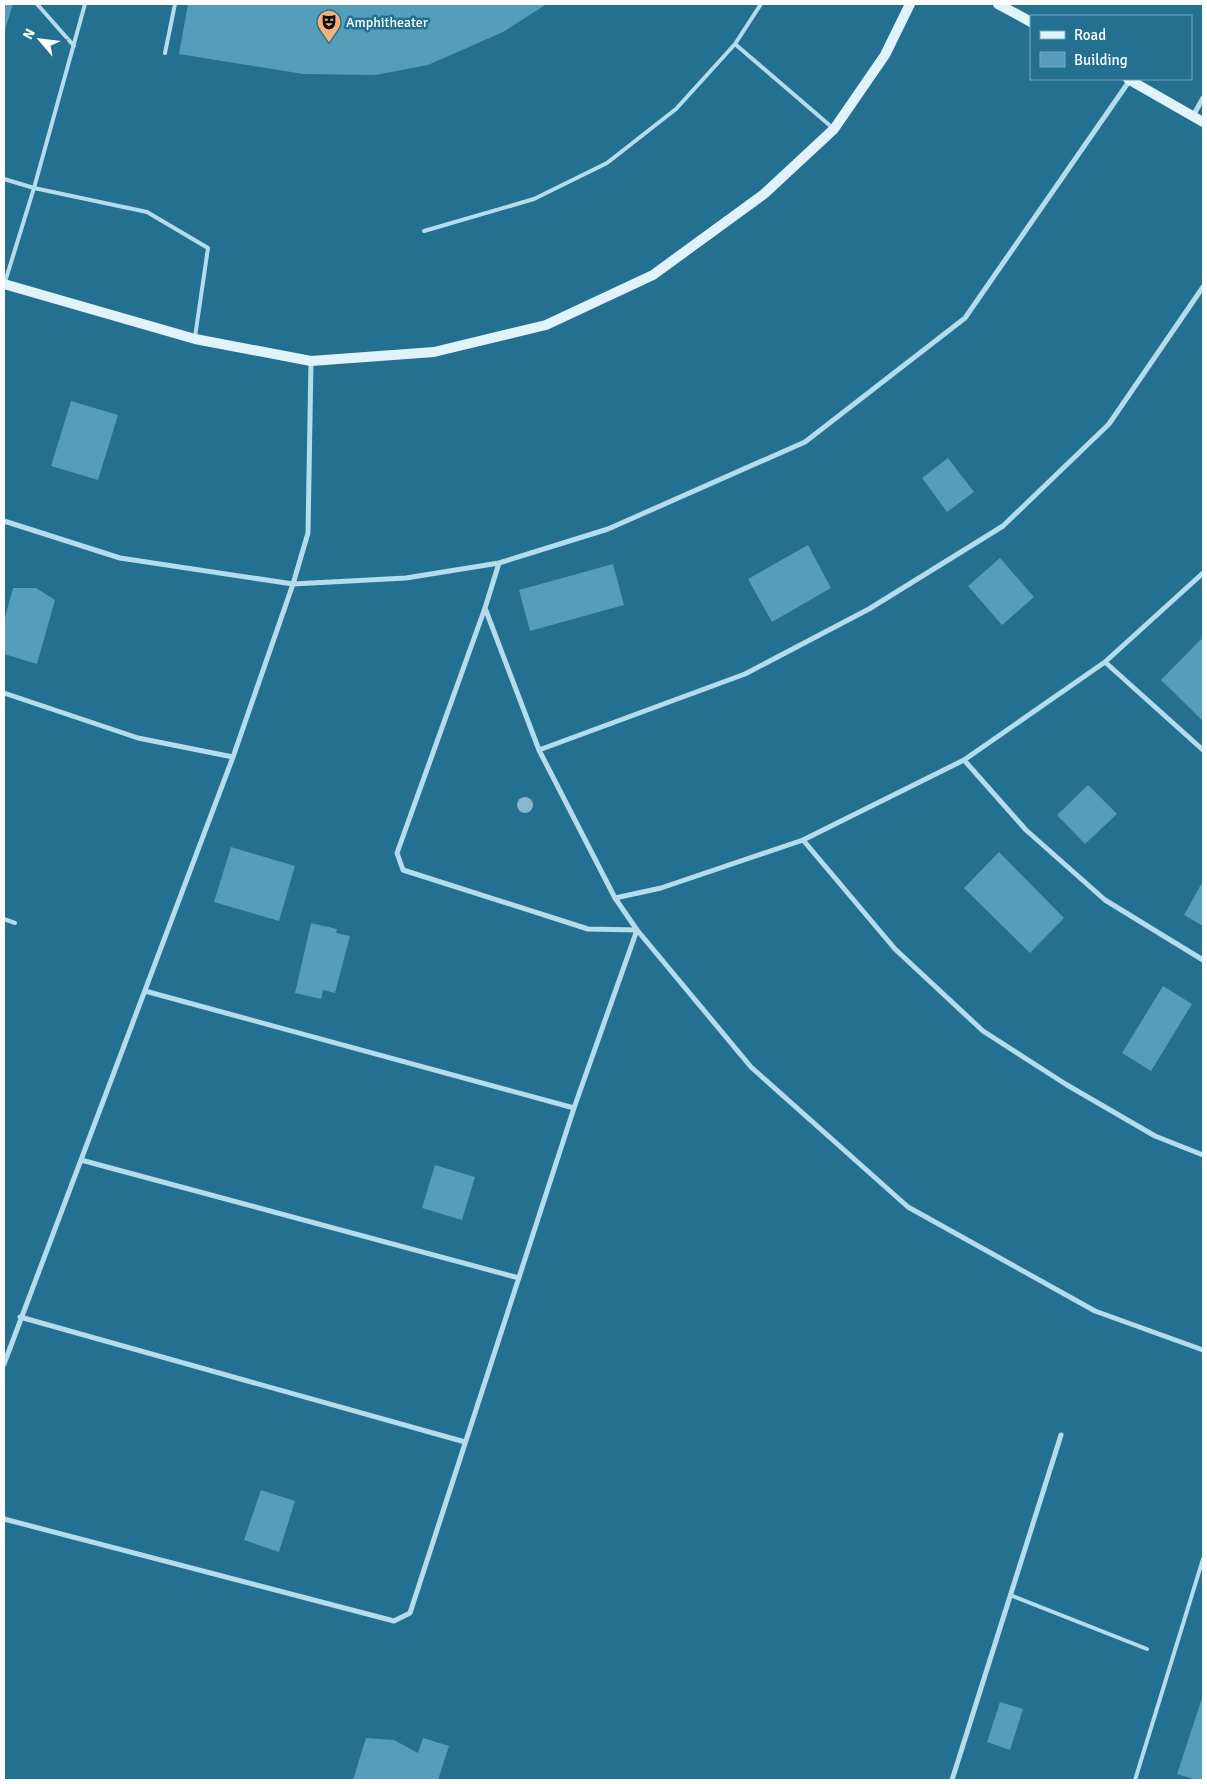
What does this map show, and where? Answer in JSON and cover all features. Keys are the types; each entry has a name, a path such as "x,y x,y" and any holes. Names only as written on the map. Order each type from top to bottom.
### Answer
{"street":[{"path":"4,284 195,339 311,360 434,352 546,325 652,275 764,194 834,129 885,55 910,4"},
{"path":"998,4 1030,21"},
{"path":"4,521 120,558 293,584 406,578 499,563 608,529 805,442 965,318 1128,80"},
{"path":"1131,80 1203,122"},
{"path":"1193,116 1203,98"},
{"path":"539,750 745,674 869,609 1003,526 1109,424 1203,287"},
{"path":"4,1364 20,1317 233,756 293,584 308,533 311,360"},
{"path":"499,563 485,608 397,853 403,870 588,929 637,930"},
{"path":"615,898 662,888 803,840 964,760 1105,662 1203,573"},
{"path":"485,608 539,750 615,898 637,930 751,1068 908,1207 1095,1311 1203,1350"},
{"path":"1105,662 1203,750"},
{"path":"4,694 138,738 233,756"},
{"path":"964,760 1026,830 1105,900 1203,960"},
{"path":"803,840 895,949 983,1031 1067,1085 1155,1136 1203,1155"},
{"path":"4,1519 394,1621 410,1613 574,1108 637,930"},
{"path":"145,991 574,1108"},
{"path":"81,1160 519,1278"},
{"path":"20,1317 465,1442"},
{"path":"952,1780 1061,1435"}],"lane":[{"path":"37,4 74,46"},
{"path":"4,284 34,188 85,4"},
{"path":"165,53 175,4"},
{"path":"424,231 534,199 607,164 676,109 736,44 761,4"},
{"path":"736,44 834,129"},
{"path":"4,179 34,188 147,212 208,248 195,339"},
{"path":"4,919 14,922"},
{"path":"1135,1780 1203,1559"},
{"path":"1010,1596 1147,1649"}],"building":[{"path":"4,4 13,4 4,33"},
{"name":"Amphitheater","path":"188,4 547,4 503,32 428,65 376,75 303,74 179,54"},
{"path":"71,401 118,415 98,480 51,466"},
{"path":"948,458 974,492 947,512 922,478"},
{"path":"808,545 831,588 772,622 748,579"},
{"path":"1000,558 1034,597 1002,625 968,586"},
{"path":"613,564 624,605 530,631 519,590"},
{"path":"13,588 36,588 55,600 37,664 4,654 4,621"},
{"path":"1201,639 1203,642 1203,721 1161,680"},
{"path":"1088,785 1117,814 1085,844 1057,815"},
{"path":"231,847 295,866 279,921 214,902"},
{"path":"999,852 1064,918 1030,953 964,888"},
{"path":"1203,881 1203,926 1184,915"},
{"path":"311,923 337,929 336,933 350,936 335,993 323,990 321,999 295,993"},
{"path":"1163,986 1192,1004 1151,1071 1122,1053"},
{"path":"435,1165 475,1177 462,1220 422,1208"},
{"path":"261,1490 295,1501 279,1552 244,1540"},
{"path":"1203,1695 1203,1780 1197,1780 1177,1774"},
{"path":"1000,1702 1023,1709 1010,1750 987,1742"},
{"path":"366,1738 394,1740 418,1753 423,1738 449,1746 438,1780 353,1780"}],"place":[{"name":"Amphitheater","path":"329,43"}]}
